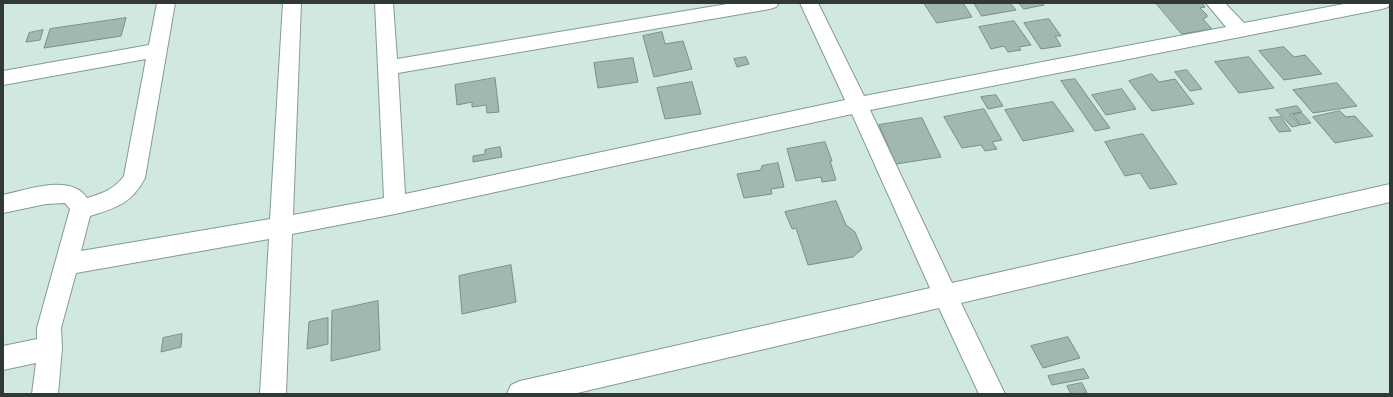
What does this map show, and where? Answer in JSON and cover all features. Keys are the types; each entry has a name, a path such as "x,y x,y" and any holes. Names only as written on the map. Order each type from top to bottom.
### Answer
{"street":[{"path":"81,209 111,199 123,193 130,186 138,160 166,3"},
{"path":"273,394 292,3"},
{"path":"384,3 395,205"},
{"path":"388,68 770,3"},
{"path":"809,3 859,105 944,296 992,394"},
{"path":"1215,3 1239,30"},
{"path":"66,264 281,227 395,205 859,105 1239,30 1342,7 1382,3"},
{"path":"3,78 158,50"},
{"path":"520,394 1390,193"},
{"path":"3,204 56,194 68,195 75,199 81,209 49,328 50,348 45,394"},
{"path":"3,358 50,348"}],"building":[{"path":"924,3 963,3 972,17 937,23"},
{"path":"974,3 1010,3 1016,10 982,16"},
{"path":"1019,3 1042,3 1044,5 1024,9"},
{"path":"1156,3 1202,3 1205,7 1200,8 1207,15 1207,17 1203,19 1212,29 1182,34"},
{"path":"126,18 121,36 44,48 50,29"},
{"path":"1049,19 1061,36 1055,36 1061,46 1041,49 1024,23"},
{"path":"1014,21 1031,45 1019,47 1021,50 1008,52 1004,46 991,49 979,27"},
{"path":"43,30 40,40 26,42 29,33"},
{"path":"662,32 665,44 683,41 692,69 654,77 643,36"},
{"path":"1284,47 1294,57 1305,55 1322,74 1284,80 1259,51"},
{"path":"746,57 749,64 737,67 734,59"},
{"path":"1249,57 1274,88 1239,93 1215,62"},
{"path":"633,58 638,82 598,88 594,63"},
{"path":"1187,70 1202,89 1190,91 1175,72"},
{"path":"1152,74 1159,82 1175,79 1194,104 1152,111 1129,81"},
{"path":"495,78 499,112 487,113 486,105 472,107 472,102 457,105 455,85"},
{"path":"1075,79 1110,128 1095,131 1061,81"},
{"path":"692,82 701,114 665,119 657,88"},
{"path":"1337,83 1357,106 1313,113 1293,90"},
{"path":"1122,89 1136,109 1106,115 1092,95"},
{"path":"996,95 1003,106 988,109 981,97"},
{"path":"1053,102 1074,131 1023,141 1005,110"},
{"path":"1297,106 1302,112 1290,114 1300,125 1292,127 1276,110"},
{"path":"984,109 1002,140 992,142 997,149 985,151 981,145 962,148 944,117"},
{"path":"1340,111 1346,117 1355,116 1373,136 1335,143 1313,117"},
{"path":"1302,113 1311,123 1301,125 1293,115"},
{"path":"1281,117 1291,131 1279,132 1269,118"},
{"path":"922,118 941,157 896,164 879,125"},
{"path":"1143,134 1177,184 1150,189 1140,173 1125,176 1105,142"},
{"path":"825,142 832,161 830,161 836,180 822,182 821,177 796,181 787,149"},
{"path":"500,147 502,157 473,162 473,156 485,154 485,150"},
{"path":"778,163 784,187 771,189 772,194 744,198 737,174 761,170 762,166"},
{"path":"836,201 846,225 855,232 862,249 853,257 808,265 796,228 792,229 785,212"},
{"path":"511,265 516,302 462,314 459,276"},
{"path":"378,301 380,350 331,361 332,311"},
{"path":"328,318 328,344 307,349 309,322"},
{"path":"182,334 181,347 161,352 163,338"},
{"path":"1068,337 1080,358 1043,368 1031,346"},
{"path":"1084,369 1089,378 1052,385 1048,376"},
{"path":"1082,383 1087,393 1071,394 1067,386"}]}
